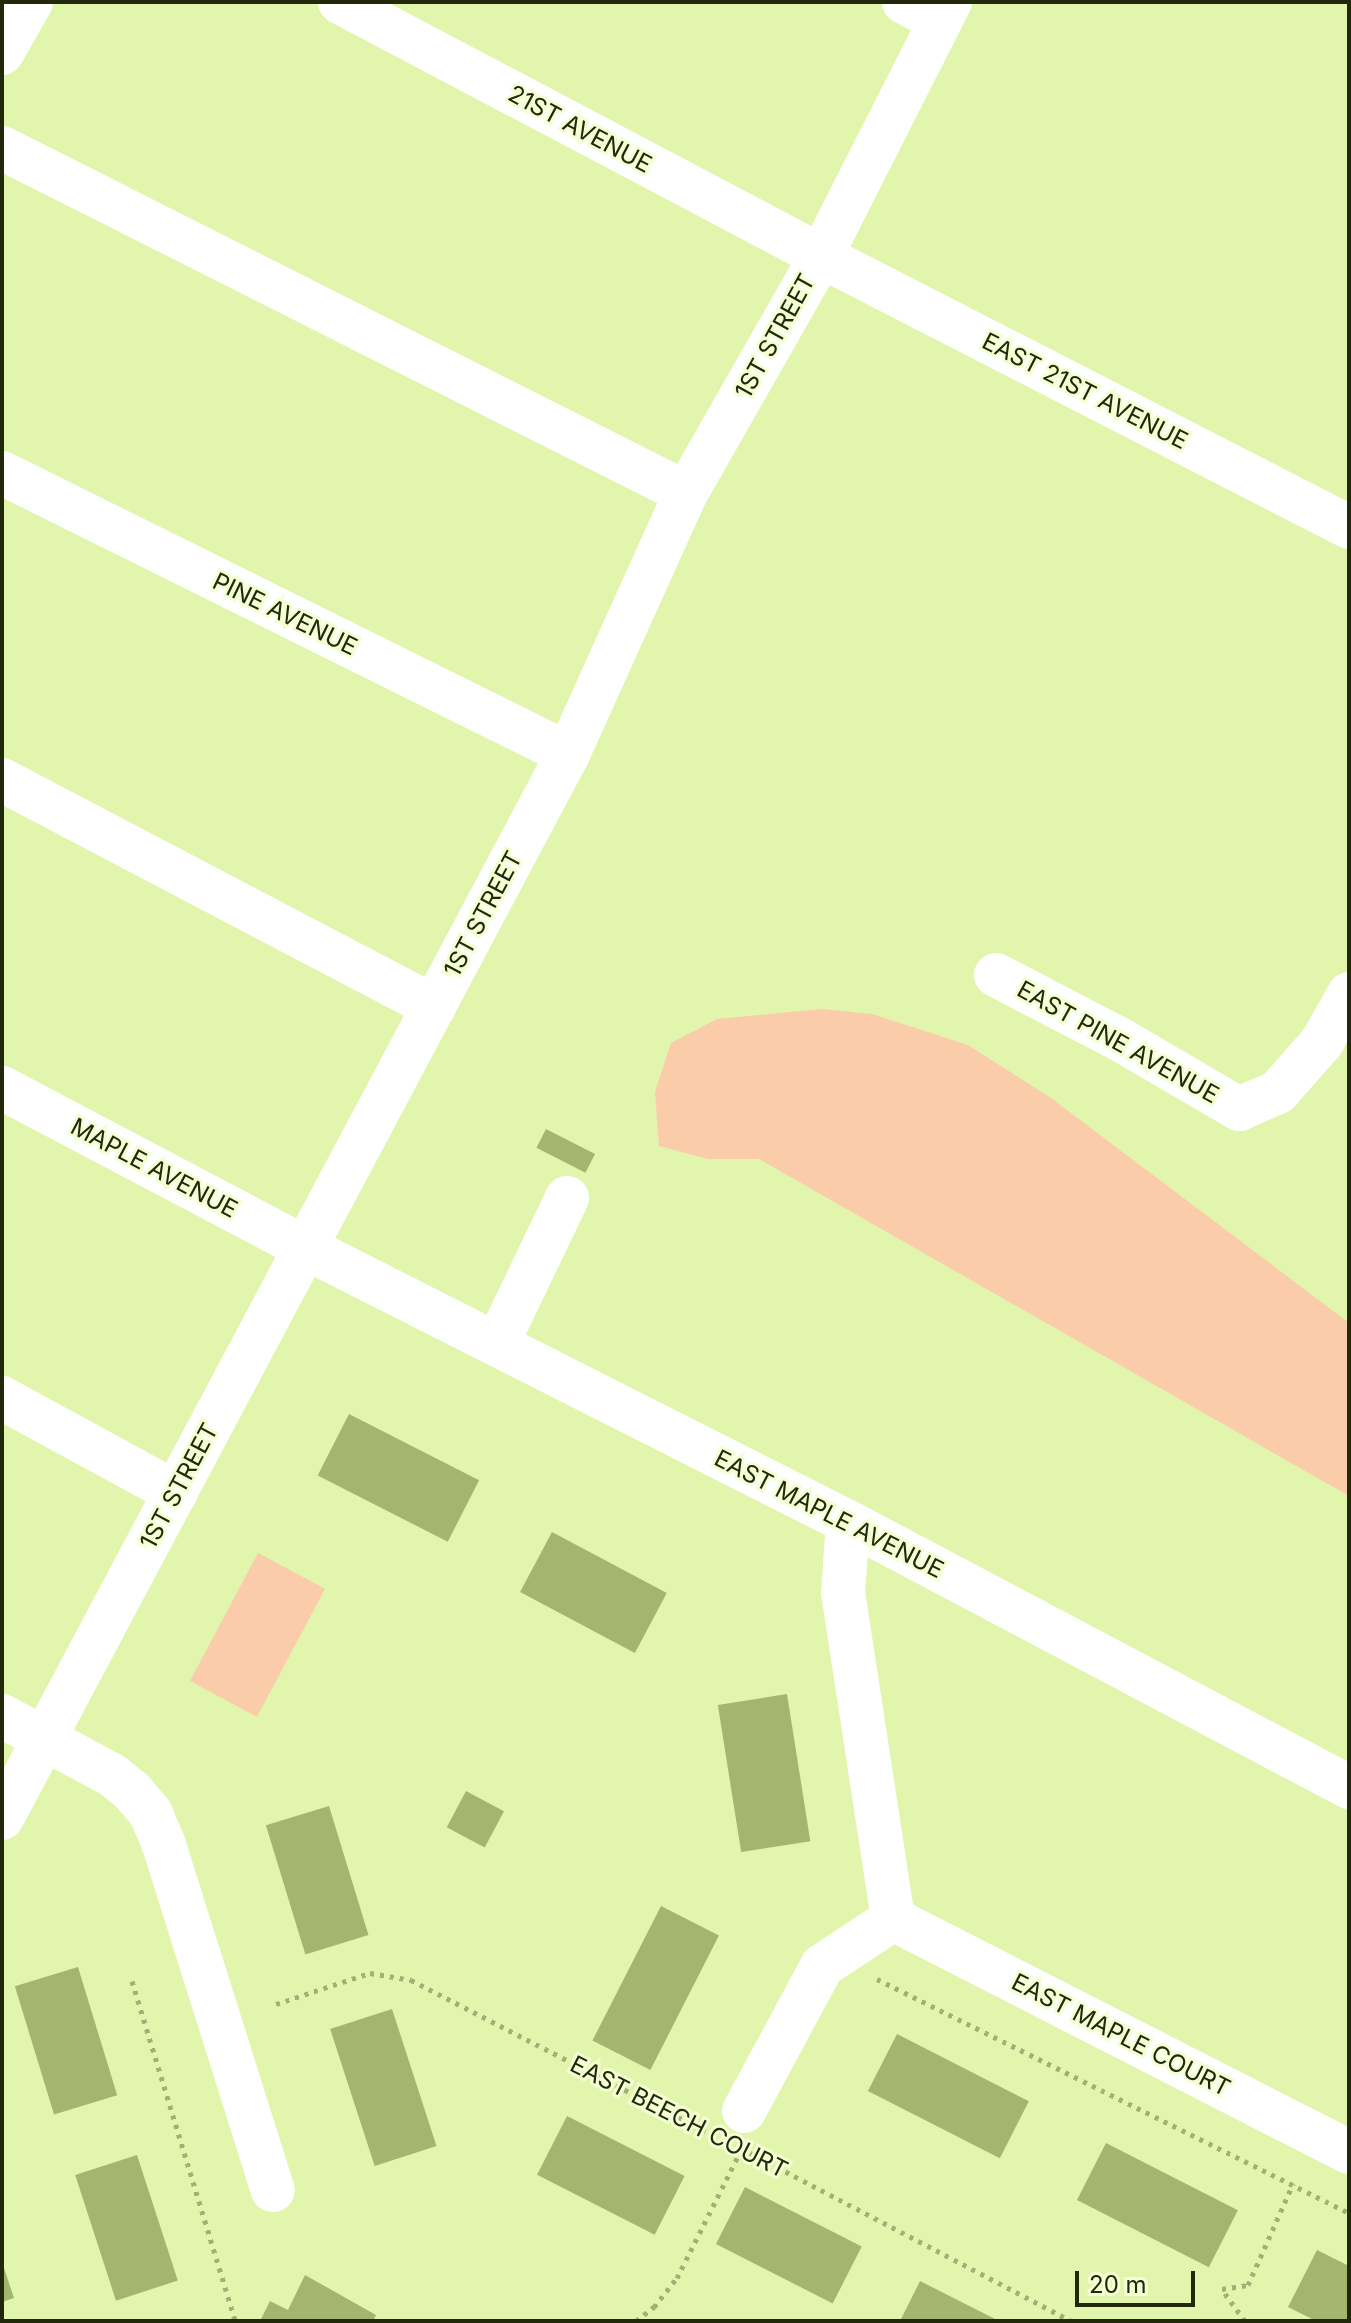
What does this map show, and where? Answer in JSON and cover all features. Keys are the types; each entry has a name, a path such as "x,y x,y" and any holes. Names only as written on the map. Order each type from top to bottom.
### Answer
{"street":[{"path":"2,53 31,2"},
{"name":"21ST AVENUE","path":"340,2 821,256"},
{"name":"1ST STREET","path":"2,1818 568,754 686,493 821,256 931,8"},
{"path":"2,148 686,493"},
{"name":"EAST 21ST AVENUE","path":"821,256 1349,527"},
{"name":"PINE AVENUE","path":"2,473 568,754"},
{"path":"2,780 434,1007"},
{"name":"EAST PINE AVENUE","path":"996,975 1121,1040 1239,1109 1278,1092 1322,1042 1349,994"},
{"name":"MAPLE AVENUE","path":"2,1088 306,1248"},
{"path":"497,1344 567,1198"},
{"name":"EAST MAPLE AVENUE","path":"306,1248 848,1522 1349,1787"},
{"path":"2,1398 176,1493"},
{"path":"731,2134 822,1966 893,1919 843,1593 848,1522"},
{"path":"2,1716 112,1775 132,1791 151,1814 163,1842 273,2190"},
{"name":"EAST MAPLE COURT","path":"893,1919 1349,2152"}],"path":[{"name":"EAST BEECH COURT","path":"276,2004 370,1973 411,1980 731,2134 1071,2321"},
{"path":"866,1974 1349,2213"},
{"path":"132,1981 235,2321"},
{"path":"636,2321 654,2307 677,2278 731,2134"},
{"path":"1245,2321 1222,2289 1248,2285 1293,2184"}],"shaded area":[{"path":"822,1009 872,1014 968,1045 1051,1098 1349,1323 1349,1496 759,1159 708,1159 659,1146 655,1092 671,1043 717,1019"},
{"path":"258,1553 325,1589 257,1717 190,1681"}],"building":[{"path":"546,1129 595,1154 585,1173 536,1148"},
{"path":"349,1414 479,1480 448,1542 318,1475"},
{"path":"552,1532 667,1593 635,1653 520,1592"},
{"path":"787,1694 810,1841 741,1852 718,1705"},
{"path":"466,1791 504,1811 485,1847 447,1827"},
{"path":"329,1806 368,1935 305,1954 266,1825"},
{"path":"661,1906 719,1936 650,2070 592,2041"},
{"path":"78,1967 117,2095 54,2114 15,1986"},
{"path":"392,2009 436,2146 375,2166 330,2029"},
{"path":"897,2034 1029,2101 1000,2158 868,2091"},
{"path":"567,2116 685,2176 655,2235 537,2175"},
{"path":"1106,2143 1238,2210 1209,2267 1077,2200"},
{"path":"137,2155 178,2281 116,2301 75,2175"},
{"path":"745,2187 862,2246 833,2303 716,2244"},
{"path":"1317,2250 1349,2266 1349,2321 1316,2321 1288,2307"},
{"path":"2,2262 14,2298 2,2302"},
{"path":"305,2275 376,2315 373,2321 260,2321 270,2301 288,2310"},
{"path":"920,2281 999,2321 900,2321"}]}
